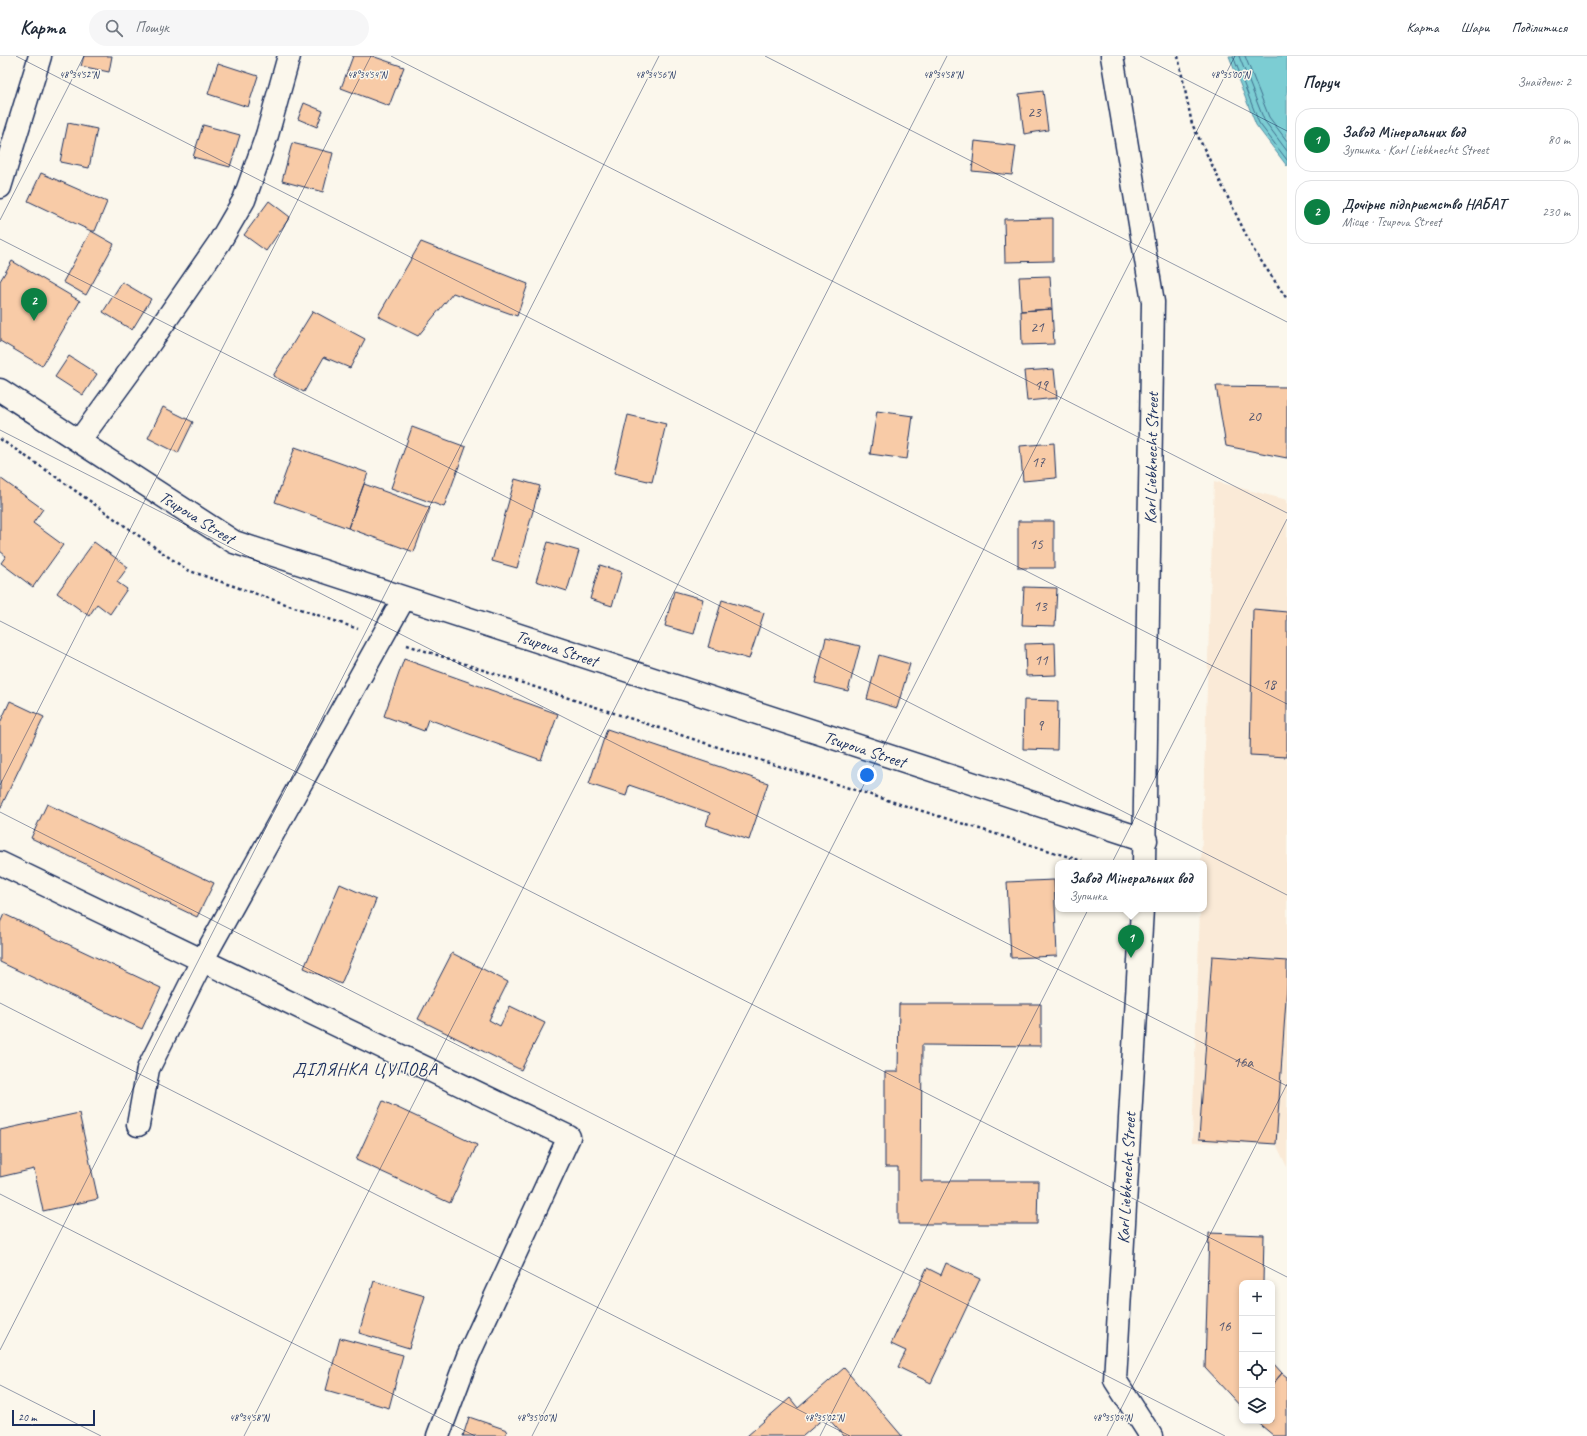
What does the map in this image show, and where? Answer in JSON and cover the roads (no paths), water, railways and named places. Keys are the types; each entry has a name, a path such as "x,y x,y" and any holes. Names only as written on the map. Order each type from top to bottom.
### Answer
{"street":[{"path":"0,187 40,56"},
{"path":"79,441 141,356 215,249 244,200 267,135 289,56"},
{"name":"Karl Liebknecht Street","path":"1112,56 1153,302 1146,840 1144,860"},
{"name":"Tsupova Street","path":"0,390 234,542 1146,840"},
{"path":"138,1125 148,1069 202,961 404,598"},
{"path":"0,863 569,1137 468,1356 438,1436"},
{"name":"Karl Liebknecht Street","path":"1142,912 1115,1380 1151,1436"}],"water":[{"path":"1229,56 1287,56 1287,166 1256,125"}],"place":[{"name":"Дочірнє підприємство НАБАТ","path":"34,321"},
{"name":"Завод Мінеральних вод","path":"1131,958"}],"district":[{"name":"ДІЛЯНКА ЦУПОВА","path":"365,1069"}]}
